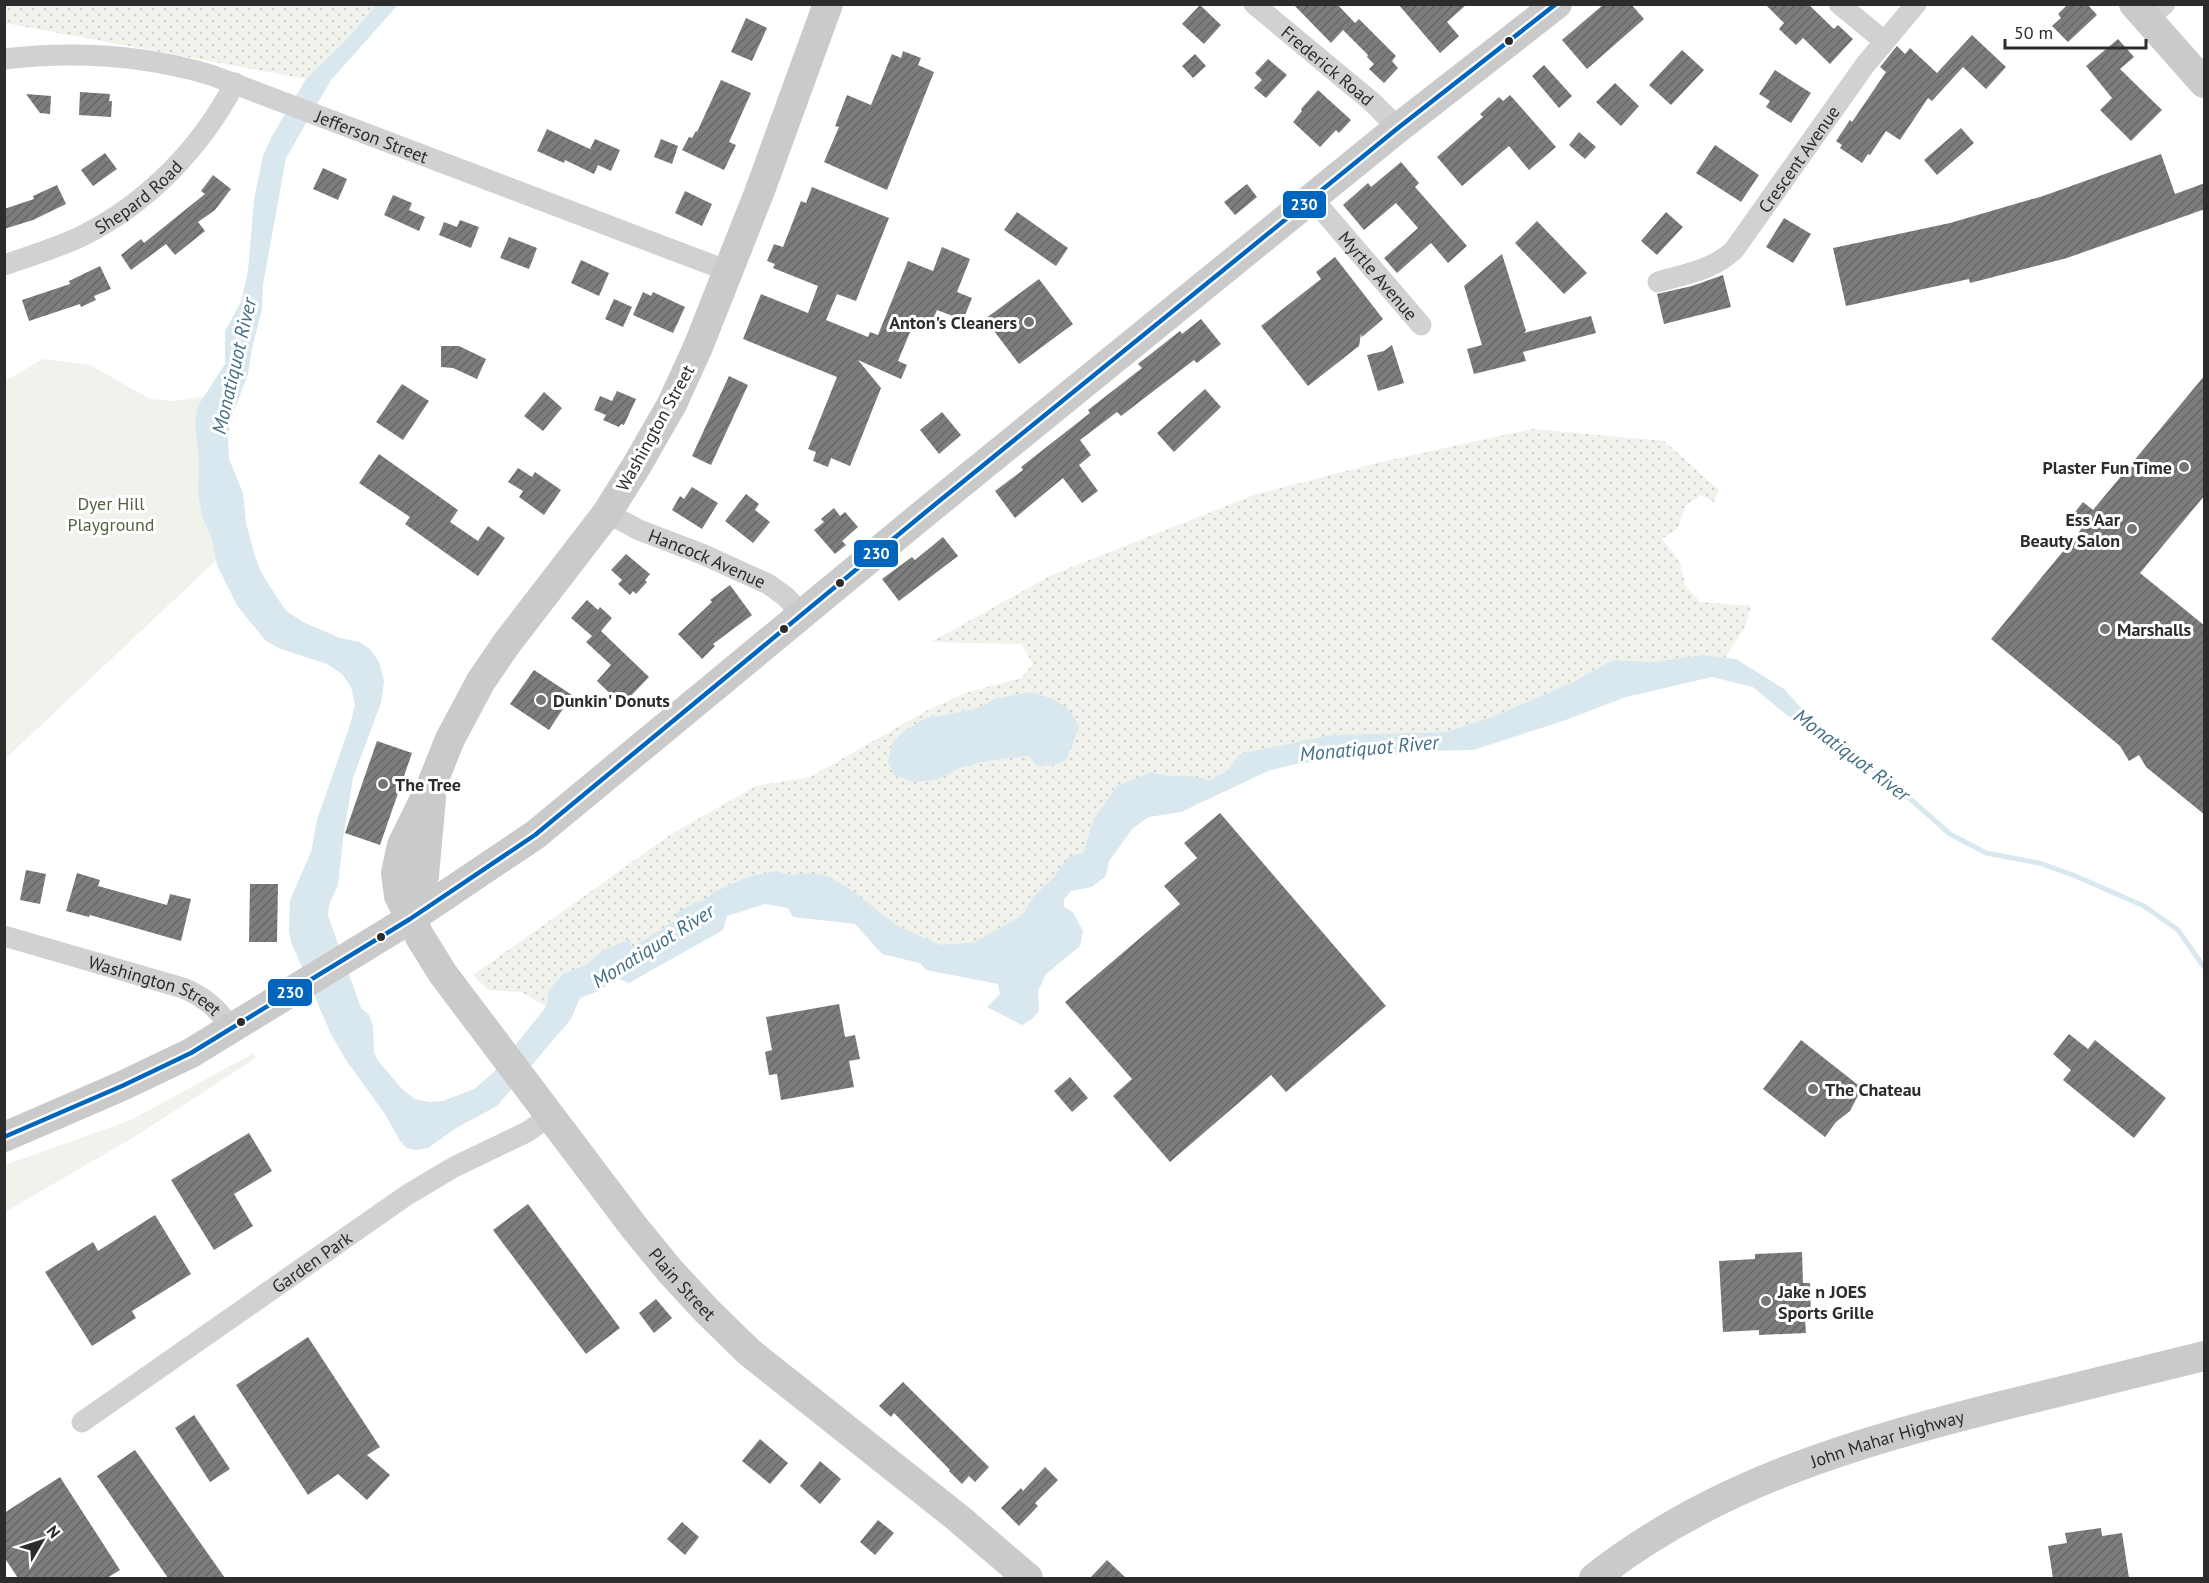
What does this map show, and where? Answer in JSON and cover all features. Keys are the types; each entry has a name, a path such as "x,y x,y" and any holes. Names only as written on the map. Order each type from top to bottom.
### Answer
{"main road":[{"name":"Washington Street","path":"232,1029 410,919 422,887 426,865 432,784 450,739 481,681 507,643 607,513 638,465 672,404 698,347 780,139 828,4"},
{"path":"410,919 535,835 801,613 1398,128 1538,10"},
{"path":"2149,10 2205,83"},
{"name":"Plain Street","path":"410,919 443,974 652,1250 688,1292 728,1333 769,1369 958,1518 1028,1578"},
{"path":"4,1137 153,1072 232,1029"},
{"name":"John Mahar Highway","path":"1594,1578 1661,1533 1716,1502 1785,1470 1865,1442 1923,1426 2205,1356"}],"street":[{"name":"Frederick Road","path":"1254,4 1372,102 1398,128"},
{"path":"1839,4 1884,41"},
{"name":"Crescent Avenue","path":"1658,282 1708,267 1734,250 1884,41 1916,4"},
{"name":"Jefferson Street","path":"4,58 81,56 150,61 192,69 236,83 728,271"},
{"name":"Shepard Road","path":"4,265 81,236 110,221 149,191 197,143 220,111 236,83"},
{"name":"Myrtle Avenue","path":"1312,198 1421,325"},
{"name":"Hancock Avenue","path":"607,513 639,530 702,554 768,584 785,596 801,613"},
{"name":"Washington Street","path":"4,936 183,988 208,1001 232,1029"},
{"name":"Garden Park","path":"82,1422 423,1185 454,1167 515,1139 550,1116"}],"green space":[{"path":"4,5 376,5 347,39 306,79 5,23"},
{"name":"Dyer Hill Playground","path":"43,359 90,365 150,399 175,401 217,394 226,551 5,759 5,381"},
{"path":"1532,429 1664,441 1719,490 1714,502 1701,495 1686,505 1678,528 1662,539 1680,562 1685,585 1700,602 1751,606 1745,627 1725,658 1702,655 1654,662 1613,660 1573,682 1497,715 1446,732 1330,735 1240,754 1227,771 1208,781 1161,776 1152,772 1093,821 1083,853 1070,856 1053,878 1033,897 1023,915 976,942 942,945 933,942 895,924 853,891 809,873 789,875 775,871 747,877 714,892 703,902 694,903 676,920 631,949 629,939 605,949 587,965 563,974 549,990 546,1007 522,992 488,990 473,975 670,835 756,786 810,777 926,711 966,693 1021,678 1033,664 1021,644 931,642 1052,575 1254,495 1377,463","holes":["1030,692 1064,704 1037,766 1029,756 987,761 960,768 937,780 913,782 894,775 926,718 970,710 994,699"]},
{"path":"254,1053 256,1058 134,1137 5,1212 5,1165 131,1120"}],"water":[{"path":"376,5 398,5 331,80 286,158 263,285 262,310 248,374 232,416 228,437 229,459 243,493 246,523 254,553 261,572 286,611 303,622 340,638 359,642 370,649 379,662 384,681 381,703 353,778 338,885 329,905 328,916 361,1008 369,1015 373,1026 374,1052 378,1061 403,1090 415,1099 429,1102 443,1101 474,1089 492,1074 546,1007 549,990 563,974 586,965 605,949 630,939 631,948 676,920 676,913 747,877 776,871 789,875 809,873 827,876 853,891 895,924 933,942 942,945 975,942 1023,915 1033,897 1053,878 1070,856 1083,853 1093,821 1117,786 1152,772 1166,776 1195,777 1208,781 1227,771 1240,754 1330,735 1446,732 1497,715 1573,682 1613,660 1654,662 1702,655 1736,659 1784,689 1803,710 1801,719 1795,722 1753,687 1712,677 1626,697 1563,721 1473,750 1425,751 1295,764 1268,771 1181,812 1149,817 1133,828 1109,861 1106,876 1092,887 1071,891 1064,900 1064,907 1073,912 1083,931 1080,946 1046,974 1038,991 1039,1011 1022,1025 987,1007 1000,994 998,984 926,970 920,963 882,954 855,924 793,917 788,908 765,904 727,916 723,930 629,983 617,978 601,990 580,998 571,1019 497,1106 456,1128 428,1148 415,1150 407,1148 346,1060 331,1034 291,942 289,931 290,900 311,852 317,820 350,725 355,705 351,687 342,674 327,664 281,649 266,641 238,607 217,565 212,539 202,516 198,492 199,464 195,421 198,406 225,364 225,331 241,302 248,271 254,199 263,156 272,136 306,79 347,39"},
{"path":"1030,692 1060,703 1075,718 1079,727 1066,760 1054,765 1037,766 1029,756 987,761 960,768 937,780 913,782 894,775 888,762 892,743 904,731 926,718 970,710 994,699"}],"building":[{"path":"1293,4 1337,4 1355,23 1359,19 1396,56 1392,61 1398,68 1384,83 1369,69 1374,64 1367,57 1368,55 1343,30 1331,43"},
{"path":"1398,4 1467,4 1447,22 1459,36 1440,53"},
{"path":"1604,4 1631,4 1644,19 1587,69 1562,40"},
{"path":"1765,4 1808,4 1834,29 1838,25 1853,39 1830,64 1803,38 1796,45 1779,29 1784,23"},
{"path":"2068,4 2087,4 2097,15 2068,42 2052,26 2061,18 2058,14"},
{"path":"1200,5 1221,25 1204,44 1182,24"},
{"path":"746,18 767,28 752,61 731,52"},
{"path":"1972,35 2006,67 1986,89 1963,67 1932,101 1928,98 1900,140 1886,131 1862,163 1840,148 1842,145 1836,141 1850,120 1852,122 1886,72 1880,67 1897,46 1905,54 1910,48 1937,73"},
{"path":"2118,39 2134,57 2120,69 2162,110 2131,141 2100,110 2112,98 2086,66"},
{"path":"1682,50 1704,70 1671,105 1649,85"},
{"path":"903,51 921,58 918,65 934,72 887,190 824,162 839,127 835,126 847,95 871,105 892,54 901,58"},
{"path":"1195,54 1206,66 1193,78 1182,66"},
{"path":"1268,59 1287,75 1266,98 1254,88 1262,80 1255,73"},
{"path":"1544,65 1572,96 1559,108 1532,76"},
{"path":"1775,70 1811,93 1791,123 1766,107 1770,101 1759,94"},
{"path":"721,80 751,93 729,142 736,145 724,170 682,150 689,137 692,138 697,132"},
{"path":"1615,83 1639,106 1621,126 1596,102"},
{"path":"1318,90 1351,120 1339,133 1336,130 1320,147 1293,122"},
{"path":"80,92 110,94 111,117 79,115"},
{"path":"26,94 51,96 50,114 40,113"},
{"path":"1510,95 1556,147 1529,170 1509,146 1462,186 1437,157 1483,117 1480,114 1499,97 1503,101"},
{"path":"1961,128 1974,143 1937,175 1924,160"},
{"path":"547,129 590,149 595,139 620,150 611,171 598,165 594,174 565,160 564,163 537,151"},
{"path":"1579,132 1596,147 1585,159 1569,145"},
{"path":"661,139 678,146 672,164 654,157"},
{"path":"1715,145 1759,175 1741,202 1696,173"},
{"path":"105,153 117,169 93,186 81,170"},
{"path":"2161,154 2175,194 2205,183 2205,209 2067,258 1970,283 1969,279 1846,306 1833,248 1950,223 2043,196"},
{"path":"1401,162 1419,183 1415,187 1467,246 1448,263 1431,243 1397,273 1384,258 1418,228 1396,203 1364,230 1343,205 1368,183 1371,187"},
{"path":"323,168 347,179 338,200 313,189"},
{"path":"213,175 231,189 215,210 198,222 205,231 175,255 166,244 131,270 121,255 141,239 144,243 205,194 201,191"},
{"path":"1247,184 1257,197 1235,215 1224,202"},
{"path":"57,185 66,204 33,220 4,229 4,209 34,199 33,196"},
{"path":"812,187 889,218 856,301 837,294 826,320 868,337 870,332 878,335 908,261 933,271 942,247 970,259 957,292 972,298 963,320 937,310 930,326 915,320 898,361 907,365 901,379 858,360 881,388 850,466 831,458 828,467 813,461 816,452 808,449 837,377 743,339 761,294 808,313 818,286 773,268 775,264 767,261 774,244 783,247 801,201 806,203"},
{"path":"685,191 712,204 702,226 675,213"},
{"path":"393,195 412,203 409,210 425,217 419,231 384,215"},
{"path":"1017,212 1068,248 1056,266 1004,230"},
{"path":"1666,212 1683,227 1657,255 1641,241"},
{"path":"1784,218 1811,234 1793,263 1766,247"},
{"path":"460,220 479,227 471,248 439,235 444,222 457,227"},
{"path":"1537,221 1587,273 1564,294 1515,243"},
{"path":"509,237 537,248 529,269 500,258"},
{"path":"1502,254 1526,331 1524,333 1591,316 1596,333 1523,352 1526,361 1474,374 1467,349 1482,345 1464,286"},
{"path":"1335,257 1383,319 1362,337 1361,334 1359,346 1308,386 1261,326 1321,279 1316,272"},
{"path":"581,260 609,273 599,296 571,283"},
{"path":"100,266 111,289 94,296 96,300 81,307 80,304 29,321 22,300 70,284 69,281"},
{"path":"1723,275 1731,307 1664,324 1657,294 1692,286"},
{"path":"1039,279 1073,324 1019,364 985,319"},
{"path":"643,292 651,296 653,292 685,307 673,333 633,315"},
{"path":"614,299 632,307 623,327 605,319"},
{"path":"1201,319 1221,344 1197,363 1194,360 1121,416 1117,412 1080,440 1091,455 1079,465 1098,491 1082,503 1063,478 1015,518 995,491 1023,470 1021,467 1090,413 1088,410 1142,368 1138,364 1180,331 1182,334"},
{"path":"1392,345 1404,383 1378,391 1367,355 1384,351"},
{"path":"441,346 459,346 486,359 477,379 453,368 441,367"},
{"path":"2205,375 2205,495 2140,573 2205,626 2205,815 2146,767 2139,755 2129,761 2120,746 1991,639 2083,527 2071,517 2083,502 2093,510"},
{"path":"729,376 748,385 711,465 692,456"},
{"path":"402,384 429,401 403,440 376,422"},
{"path":"1205,389 1221,407 1174,452 1157,433"},
{"path":"617,391 636,399 624,425 621,424 619,427 603,420 606,415 594,410 600,396 612,401"},
{"path":"544,392 562,408 543,431 524,416"},
{"path":"942,412 961,435 939,454 920,430"},
{"path":"379,454 458,510 450,522 478,541 488,526 505,538 478,576 405,524 410,517 359,483"},
{"path":"518,468 532,477 535,472 561,490 544,515 519,497 523,491 508,482"},
{"path":"692,487 718,503 702,529 672,510 680,496 684,499"},
{"path":"746,494 759,504 755,510 770,522 753,543 725,521"},
{"path":"834,508 840,516 845,512 858,527 842,541 846,545 835,554 814,530 824,522 821,519"},
{"path":"943,537 958,556 899,601 882,579 912,557 915,560"},
{"path":"626,554 650,574 645,580 647,582 636,594 633,591 630,595 618,584 622,580 611,570"},
{"path":"730,585 752,615 713,644 715,646 702,659 678,634 712,602 710,600"},
{"path":"587,600 598,610 600,607 612,618 601,631 649,677 622,705 597,681 611,665 586,642 592,636 571,618"},
{"name":"Dunkin' Donuts","path":"534,670 572,695 549,730 510,704"},
{"path":"377,741 412,753 380,845 345,833"},
{"path":"1220,813 1386,1006 1286,1092 1271,1075 1170,1162 1113,1096 1132,1079 1065,1002 1180,904 1164,886 1197,858 1184,843"},
{"path":"26,870 46,874 40,904 20,900"},
{"path":"77,873 100,880 98,886 167,905 170,894 191,899 181,941 90,915 89,917 66,911"},
{"path":"250,884 278,884 277,942 249,942"},
{"path":"839,1004 845,1037 855,1035 860,1059 849,1061 854,1087 781,1100 777,1074 769,1075 765,1052 772,1050 766,1017"},
{"path":"2069,1034 2088,1049 2095,1040 2166,1098 2134,1138 2063,1080 2071,1070 2053,1054"},
{"name":"The Chateau","path":"1801,1040 1862,1088 1850,1111 1836,1122 1825,1137 1763,1089"},
{"path":"1070,1077 1088,1098 1072,1112 1054,1091"},
{"path":"249,1133 272,1171 234,1194 253,1226 214,1250 171,1180"},
{"path":"528,1204 620,1328 586,1354 493,1230"},
{"path":"155,1215 191,1274 132,1311 136,1318 92,1346 45,1272 93,1242 98,1251"},
{"name":"Jake n JOES Sports Grille","path":"1802,1252 1803,1283 1810,1283 1811,1319 1805,1319 1806,1333 1759,1335 1759,1330 1723,1332 1719,1261 1755,1259 1755,1254"},
{"path":"656,1299 672,1318 654,1333 639,1313"},
{"path":"308,1337 380,1447 367,1455 390,1475 367,1500 338,1474 308,1495 236,1385"},
{"path":"903,1382 989,1467 975,1482 969,1476 962,1484 894,1413 891,1417 879,1406"},
{"path":"194,1415 230,1469 210,1482 175,1428"},
{"path":"760,1439 788,1463 770,1484 742,1461"},
{"path":"135,1450 225,1578 168,1578 97,1476"},
{"path":"820,1461 841,1479 820,1504 800,1486"},
{"path":"1045,1467 1058,1480 1035,1503 1038,1506 1019,1526 1001,1508 1021,1488 1023,1491"},
{"path":"60,1477 120,1570 107,1578 18,1578 4,1557 4,1513"},
{"path":"878,1520 894,1533 875,1555 860,1542"},
{"path":"682,1522 699,1537 685,1555 667,1539"},
{"path":"2101,1528 2102,1536 2122,1533 2129,1578 2053,1578 2048,1546 2067,1543 2065,1533"},
{"path":"1107,1560 1126,1578 1090,1578"}],"waterway":[{"name":"Monatiquot River","path":"1797,715 1842,752 1884,776 1950,834 1986,853 2039,863 2144,906 2178,930 2204,967"}],"transit line":[{"name":"230","path":"4,1137 122,1086 191,1053 410,919 535,835 927,511 1398,128 1556,4"}],"place":[{"name":"Anton's Cleaners","path":"1029,322"},
{"name":"Plaster Fun Time","path":"2184,467"},
{"name":"Ess Aar Beauty Salon","path":"2132,529"},
{"name":"Marshalls","path":"2105,629"},
{"name":"Dunkin' Donuts","path":"541,700"},
{"name":"The Tree","path":"383,784"},
{"name":"The Chateau","path":"1813,1089"},
{"name":"Jake n JOES Sports Grille","path":"1766,1301"}]}
